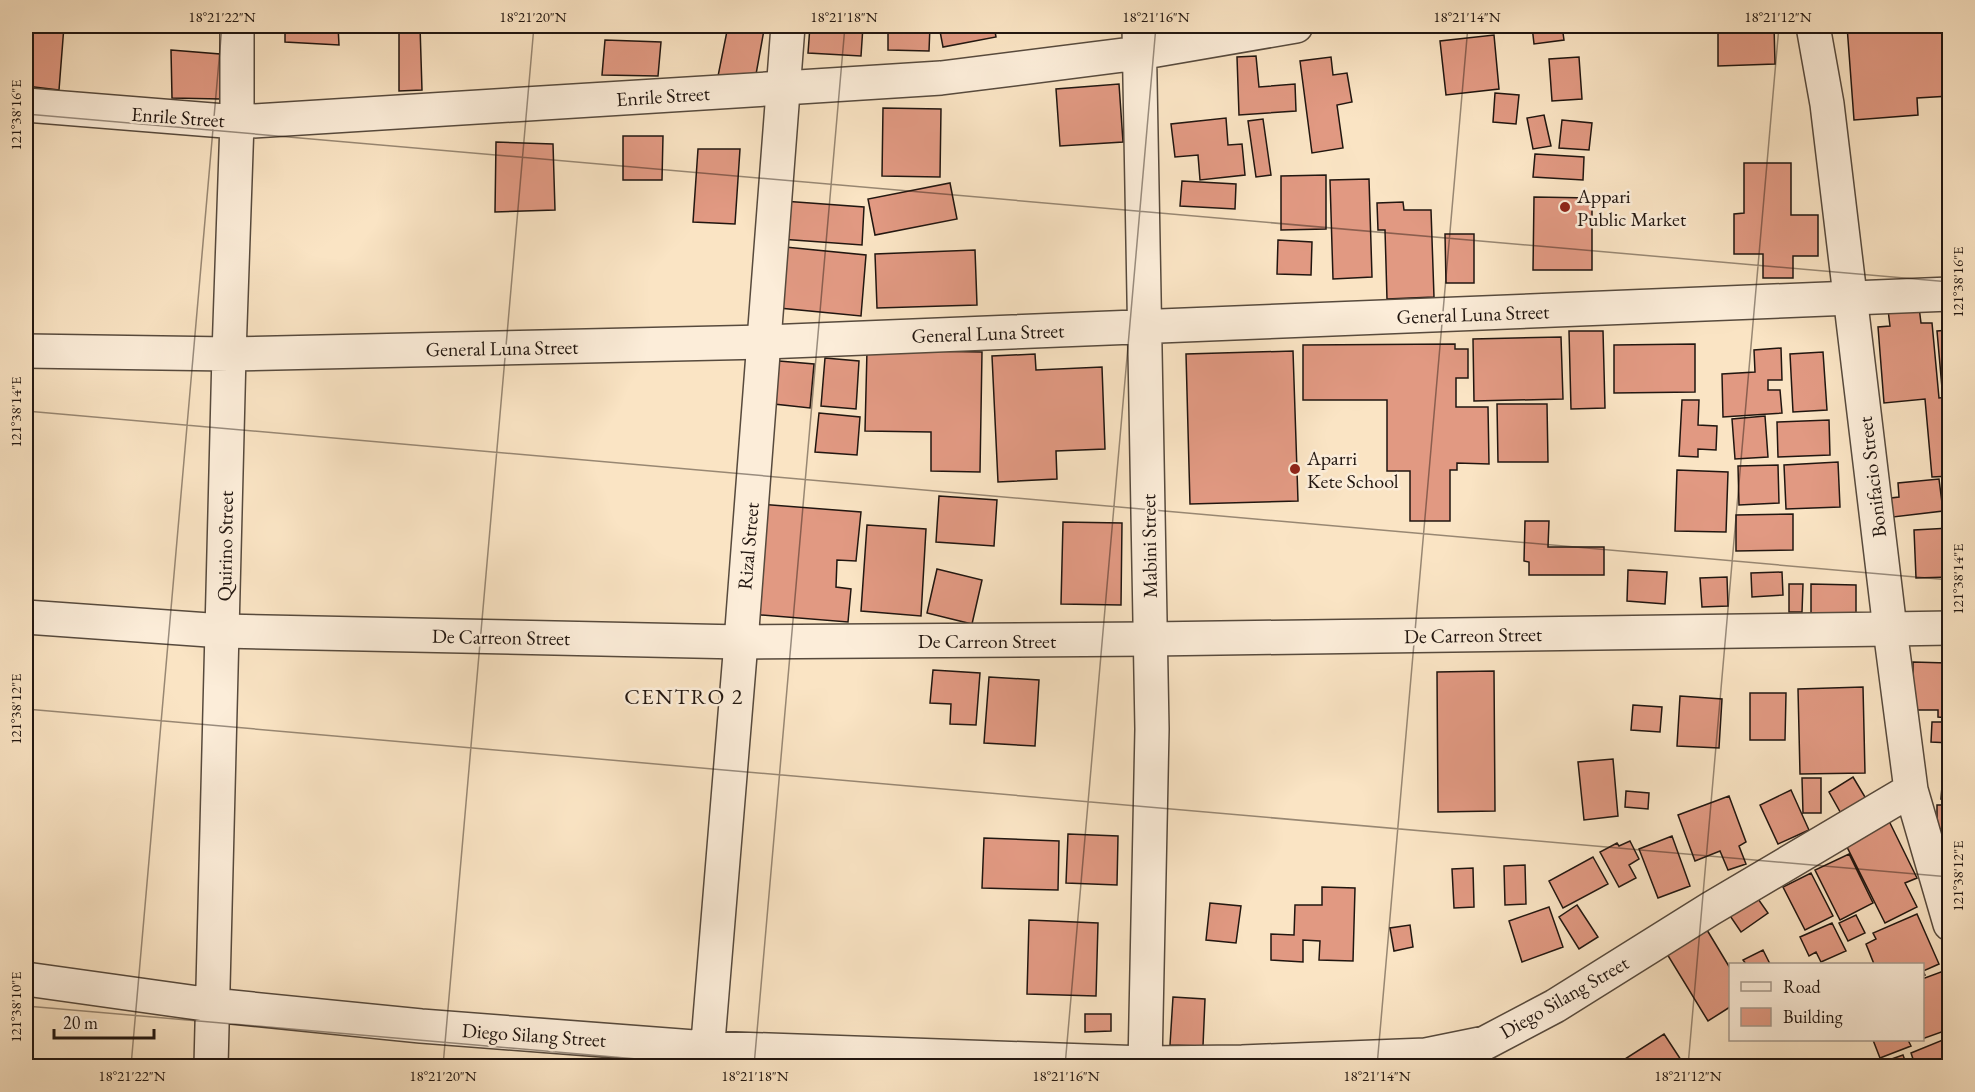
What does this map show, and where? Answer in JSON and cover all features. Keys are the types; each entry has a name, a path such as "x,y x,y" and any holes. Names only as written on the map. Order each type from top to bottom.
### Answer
{"street":[{"name":"Quirino Street","path":"211,1066 237,122 237,26"},
{"name":"Rizal Street","path":"706,1057 765,342 788,26"},
{"name":"Enrile Street","path":"26,105 237,122 941,78 1139,39 1296,26"},
{"name":"Bonifacio Street","path":"1813,26 1827,104 1911,790 1950,924"},
{"name":"Mabini Street","path":"1139,39 1152,729 1145,1065"},
{"name":"General Luna Street","path":"26,351 229,354 765,342 1950,294"},
{"name":"De Carreon Street","path":"26,617 223,631 741,642 1950,628"},
{"name":"Diego Silang Street","path":"26,979 212,1005 706,1057 1145,1065 1426,1055 1485,1043 1555,1006 1710,909 1911,790"}],"building":[{"path":"26,26 64,26 59,90 26,86"},
{"path":"285,26 338,26 339,45 285,42"},
{"path":"399,26 420,26 422,90 399,91"},
{"path":"728,26 764,30 755,80 718,76"},
{"path":"810,26 863,26 861,56 808,53"},
{"path":"888,26 930,26 929,51 888,50"},
{"path":"939,26 994,26 996,37 943,47"},
{"path":"1532,26 1562,26 1564,40 1534,44"},
{"path":"1718,26 1774,26 1775,64 1718,66"},
{"path":"1847,26 1950,26 1950,96 1917,98 1918,115 1854,120"},
{"path":"1494,35 1499,89 1446,95 1440,41"},
{"path":"605,40 661,42 658,76 602,75"},
{"path":"171,50 220,54 220,99 172,98"},
{"path":"1256,56 1259,87 1295,84 1296,111 1239,115 1237,57"},
{"path":"1331,57 1333,75 1347,73 1352,102 1337,105 1343,148 1312,153 1300,61"},
{"path":"1579,57 1582,99 1552,101 1549,59"},
{"path":"1119,84 1123,142 1060,146 1056,89"},
{"path":"1495,93 1519,95 1516,124 1493,122"},
{"path":"883,108 941,109 940,177 882,176"},
{"path":"1544,115 1551,146 1533,149 1527,118"},
{"path":"1226,118 1228,145 1242,144 1245,175 1200,180 1198,155 1175,157 1171,124"},
{"path":"1263,119 1271,175 1256,177 1248,121"},
{"path":"1562,120 1592,123 1589,150 1559,148"},
{"path":"623,136 663,136 662,180 623,180"},
{"path":"496,142 553,144 555,210 495,212"},
{"path":"698,149 740,149 735,224 693,222"},
{"path":"1535,154 1584,157 1583,180 1533,177"},
{"path":"1744,163 1791,163 1791,215 1818,215 1818,256 1793,256 1793,278 1763,278 1763,254 1734,254 1734,214 1744,213"},
{"path":"1326,175 1326,229 1281,230 1281,176"},
{"path":"1369,179 1372,277 1333,279 1330,180"},
{"path":"1182,181 1236,184 1235,209 1180,206"},
{"path":"950,183 957,219 875,235 868,199"},
{"path":"1534,197 1592,198 1592,270 1533,270"},
{"path":"783,201 864,207 862,245 780,239"},
{"path":"1403,202 1404,210 1431,210 1434,297 1387,299 1385,230 1378,230 1377,203"},
{"path":"1445,234 1474,234 1474,283 1446,283"},
{"path":"1278,240 1312,242 1311,275 1277,274"},
{"path":"785,247 866,255 861,316 779,308"},
{"path":"975,250 977,305 877,308 875,254"},
{"path":"1919,307 1921,323 1932,323 1939,398 1950,397 1950,476 1932,477 1925,399 1884,403 1878,327 1890,326 1888,310"},
{"path":"1950,330 1950,387 1942,388 1937,331"},
{"path":"1569,331 1603,331 1605,408 1571,409"},
{"path":"1561,337 1563,399 1474,401 1473,339"},
{"path":"1455,344 1455,349 1468,349 1468,378 1456,378 1456,407 1488,407 1489,464 1457,463 1457,470 1450,470 1450,521 1410,521 1410,471 1387,471 1387,400 1303,400 1303,345"},
{"path":"1695,344 1695,392 1614,393 1614,345"},
{"path":"1781,348 1782,380 1768,380 1768,390 1780,390 1782,413 1723,417 1722,374 1755,372 1754,350"},
{"path":"867,350 982,352 980,472 931,471 931,432 865,431"},
{"path":"1293,351 1298,501 1190,504 1186,354"},
{"path":"1823,352 1827,410 1793,412 1790,354"},
{"path":"1035,354 1036,370 1102,367 1105,449 1056,451 1057,479 998,482 992,356"},
{"path":"825,358 859,361 856,409 821,406"},
{"path":"779,361 814,364 810,408 774,404"},
{"path":"1682,400 1699,400 1698,425 1717,426 1716,450 1698,449 1698,457 1679,456"},
{"path":"1497,404 1547,404 1548,462 1498,462"},
{"path":"819,413 860,417 857,455 815,452"},
{"path":"1765,416 1768,457 1735,459 1732,419"},
{"path":"1829,420 1830,455 1778,457 1777,422"},
{"path":"1838,462 1840,507 1786,509 1784,465"},
{"path":"1778,465 1779,503 1739,505 1738,466"},
{"path":"1677,470 1728,472 1726,532 1675,531"},
{"path":"1939,479 1943,511 1893,517 1891,498 1899,497 1898,483"},
{"path":"939,496 997,500 994,546 936,542"},
{"path":"759,504 861,512 856,561 837,560 836,587 851,589 848,622 750,614"},
{"path":"1793,514 1793,550 1736,551 1736,515"},
{"path":"1525,521 1549,521 1548,547 1604,547 1604,575 1529,575 1529,562 1524,561"},
{"path":"1063,522 1122,523 1121,605 1061,604"},
{"path":"867,525 926,529 921,616 861,611"},
{"path":"1950,528 1950,577 1916,578 1914,530"},
{"path":"937,569 982,580 972,624 927,613"},
{"path":"1628,570 1667,572 1665,604 1627,601"},
{"path":"1782,572 1783,595 1752,597 1751,573"},
{"path":"1727,577 1728,606 1702,607 1700,578"},
{"path":"1789,584 1803,584 1802,612 1789,612"},
{"path":"1811,584 1856,585 1856,618 1811,617"},
{"path":"1913,662 1947,663 1947,683 1950,683 1950,718 1938,717 1938,710 1913,710"},
{"path":"933,670 980,673 976,725 950,724 951,704 930,703"},
{"path":"1494,671 1495,811 1438,812 1437,672"},
{"path":"989,677 1039,680 1035,746 984,743"},
{"path":"1863,687 1865,773 1800,774 1798,689"},
{"path":"1750,693 1786,693 1785,740 1750,740"},
{"path":"1680,696 1722,699 1719,748 1677,746"},
{"path":"1633,705 1662,707 1660,732 1631,730"},
{"path":"1932,722 1950,722 1950,743 1931,742"},
{"path":"1613,759 1618,816 1584,820 1578,762"},
{"path":"1943,773 1950,774 1950,800 1941,799"},
{"path":"1853,777 1868,802 1843,817 1829,792"},
{"path":"1802,778 1821,778 1821,813 1803,813"},
{"path":"1791,790 1809,830 1778,844 1760,805"},
{"path":"1626,791 1649,793 1648,809 1625,807"},
{"path":"1729,796 1746,842 1739,846 1746,864 1728,870 1720,851 1695,861 1678,815"},
{"path":"1937,805 1950,805 1950,829 1937,829"},
{"path":"1889,821 1917,878 1905,883 1917,907 1885,923 1845,843"},
{"path":"1950,832 1950,888 1946,888 1944,833"},
{"path":"1068,834 1118,836 1117,885 1066,883"},
{"path":"1672,836 1690,886 1658,898 1639,849"},
{"path":"984,838 1059,841 1058,890 982,888"},
{"path":"1630,841 1639,859 1629,865 1636,878 1619,887 1600,852 1617,843 1619,846"},
{"path":"1849,854 1873,903 1840,920 1815,870"},
{"path":"1593,857 1608,884 1563,908 1549,881"},
{"path":"1525,865 1526,904 1505,905 1504,866"},
{"path":"1473,868 1474,907 1454,908 1452,869"},
{"path":"1811,873 1833,916 1805,930 1783,887"},
{"path":"1322,887 1355,888 1353,961 1319,960 1320,941 1303,940 1303,962 1271,960 1271,934 1294,935 1295,905 1322,905"},
{"path":"1751,889 1768,913 1741,932 1724,907"},
{"path":"1210,903 1241,906 1236,943 1206,940"},
{"path":"1577,905 1598,937 1579,949 1559,917"},
{"path":"1549,907 1563,947 1522,962 1509,921"},
{"path":"1917,914 1939,964 1924,971 1924,963 1874,963 1866,944 1876,939 1873,933"},
{"path":"1856,915 1865,933 1848,941 1839,923"},
{"path":"1029,920 1098,923 1096,996 1027,994"},
{"path":"1832,923 1846,951 1821,962 1816,952 1809,956 1800,937"},
{"path":"1410,925 1413,947 1394,951 1390,928"},
{"path":"1707,930 1729,966 1729,1008 1708,1021 1667,954"},
{"path":"1763,950 1770,963 1745,963 1743,960"},
{"path":"1949,969 1950,1029 1924,1038 1924,978"},
{"path":"1173,997 1205,999 1203,1046 1170,1045"},
{"path":"1085,1014 1111,1014 1111,1031 1085,1032"},
{"path":"1664,1034 1685,1066 1614,1066"},
{"path":"1950,1037 1950,1066 1910,1066 1908,1062 1913,1059 1911,1053"},
{"path":"1873,1041 1908,1041 1911,1046 1880,1058"},
{"path":"1903,1055 1907,1066 1884,1066 1883,1062"}],"place":[{"name":"Appari Public Market","path":"1565,207"},
{"name":"Aparri Kete School","path":"1295,469"}],"district":[{"name":"CENTRO 2","path":"684,696"}]}
